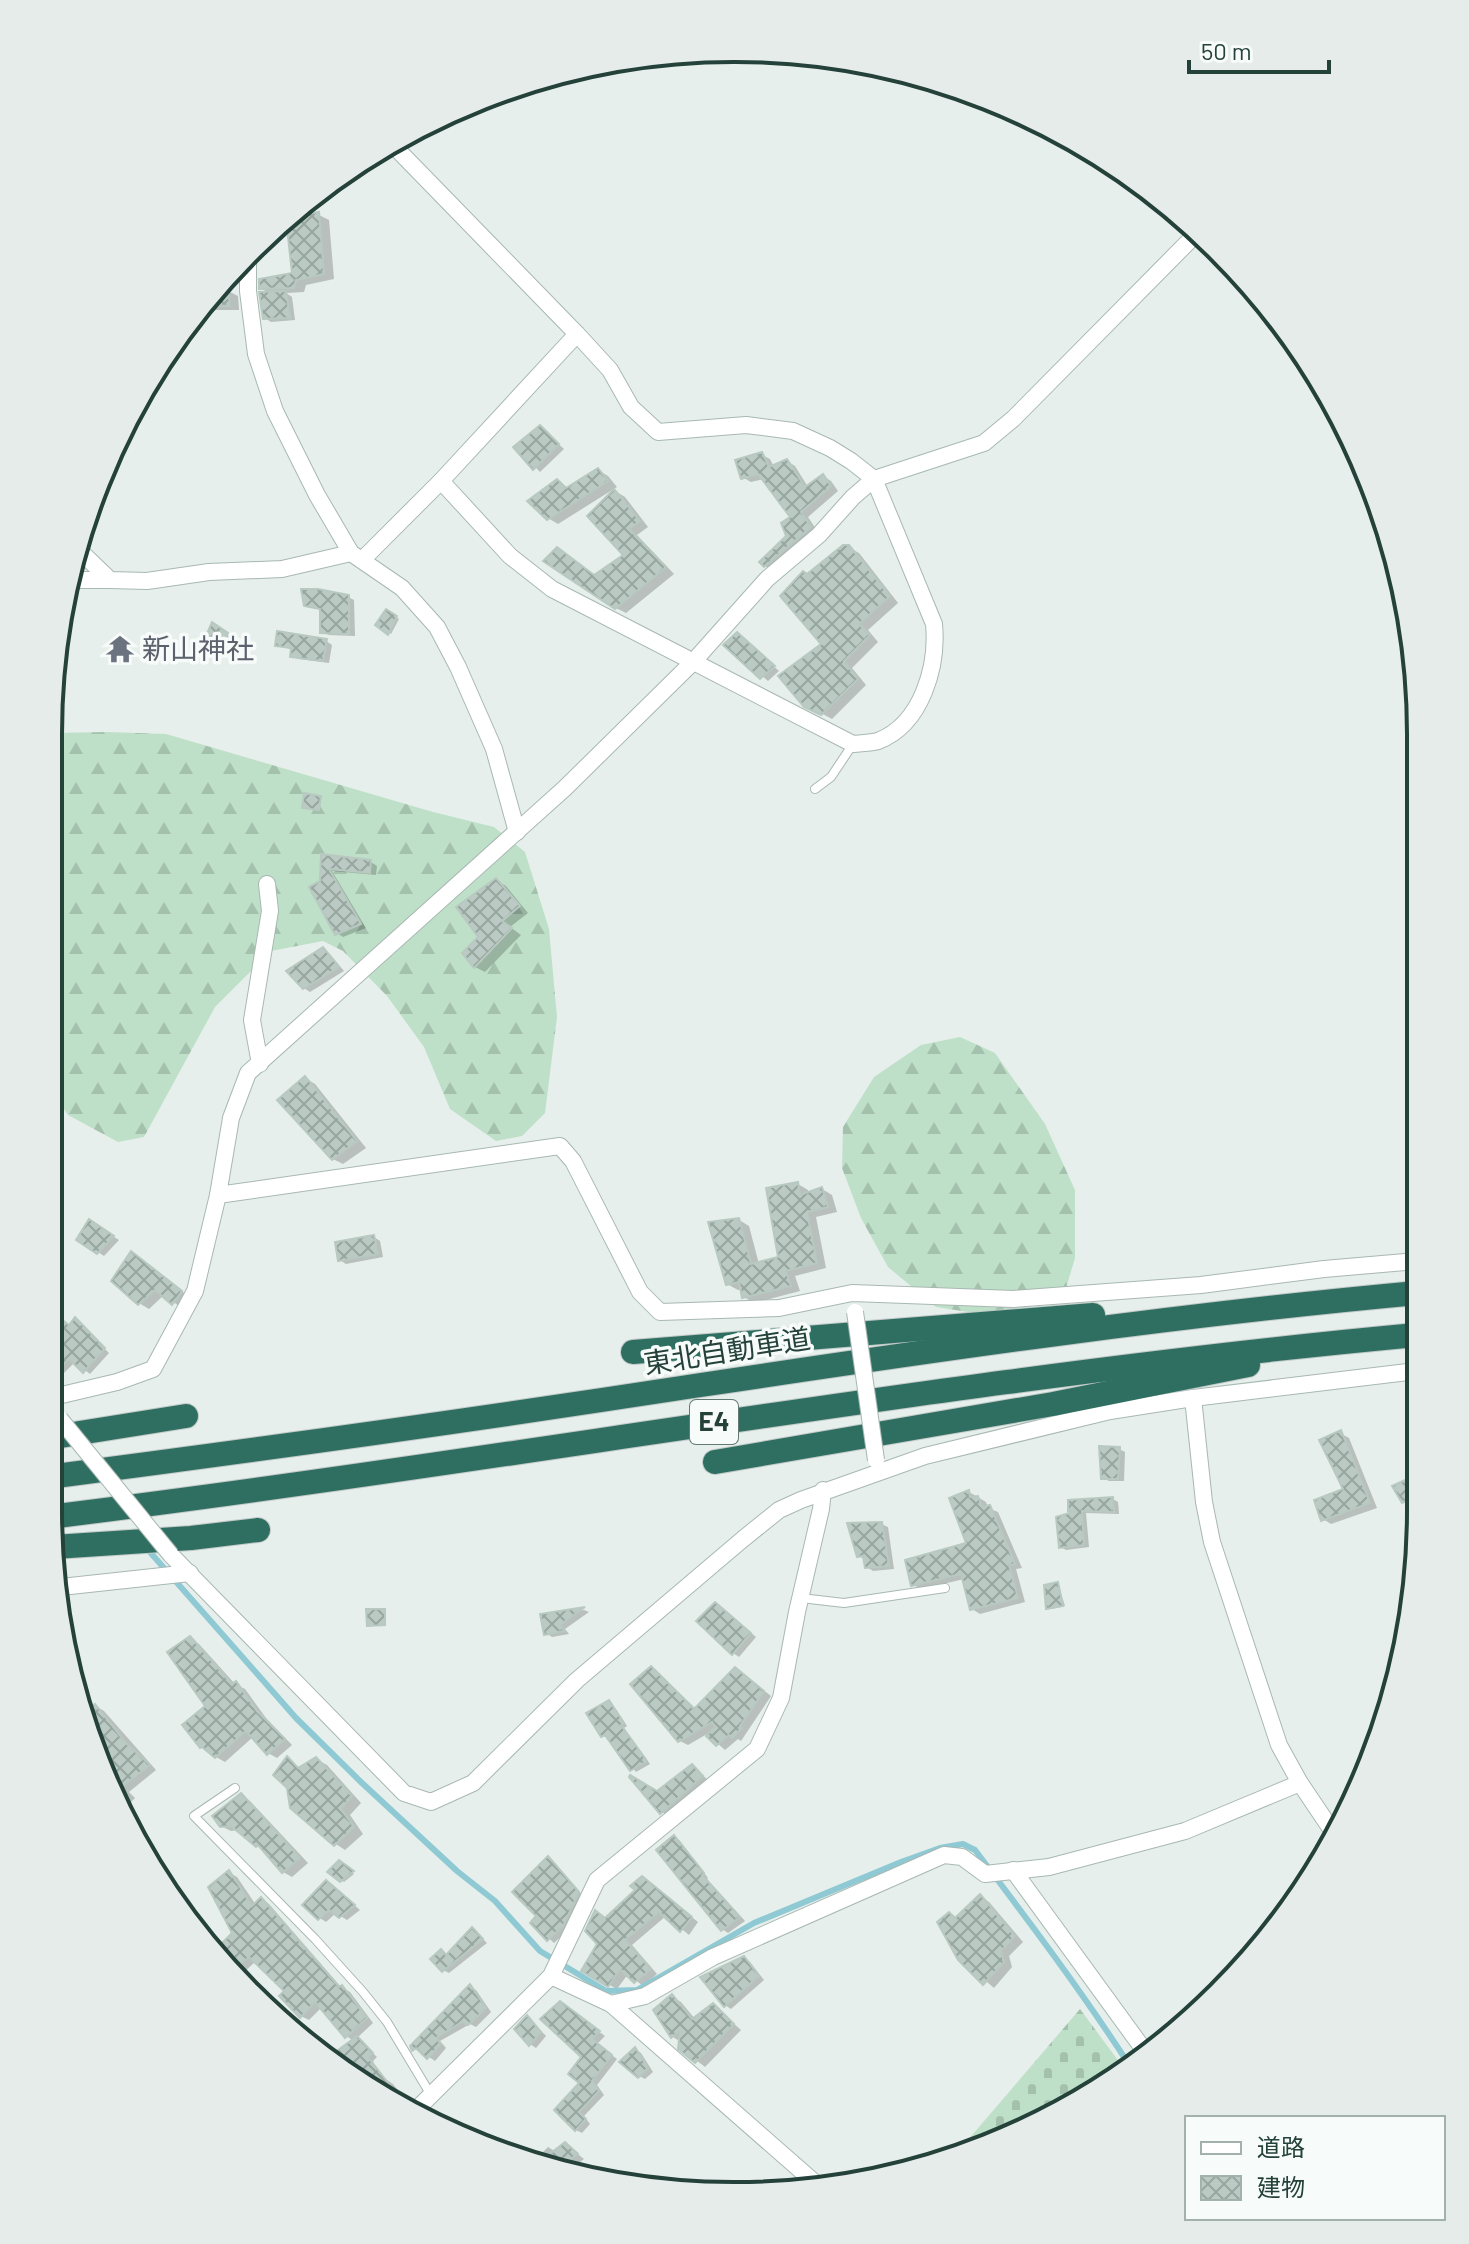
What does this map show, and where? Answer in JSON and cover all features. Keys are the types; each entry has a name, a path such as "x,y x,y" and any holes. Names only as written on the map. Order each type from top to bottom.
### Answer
{"highway":[{"name":"東北自動車道","path":"62,1475 258,1450 805,1369 1255,1307 1407,1294"},
{"path":"633,1352 1095,1314 1255,1307"},
{"name":"E4","path":"62,1515 255,1492 1032,1378 1205,1356 1407,1336"},
{"path":"715,1462 1053,1404 1380,1338"},
{"path":"62,1422 186,1416"},
{"path":"63,1546 258,1530"}],"street":[{"path":"399,151 577,334 610,370 631,407 658,432 746,425 793,431 830,448 874,479 934,624 936,645 933,671 923,696 901,724 878,741 853,744 552,589 510,556 441,481"},
{"path":"62,1395 117,1382 153,1369 195,1291 218,1195 231,1118 248,1073 517,832 693,662 767,579 819,535 853,497 874,479 984,443 1013,419 1190,240"},
{"path":"248,271 256,354 275,411 317,495 357,557 402,588 437,627 494,749 517,832"},
{"path":"80,580 147,581 209,572 282,569 357,557 441,481 577,334"},
{"path":"86,557 110,580"},
{"path":"260,1064 252,1020 270,911 267,884"},
{"path":"218,1195 560,1146 573,1161 640,1292 660,1312 779,1308 852,1293 1013,1299 1201,1285 1407,1262"},
{"path":"852,1293 878,1466"},
{"path":"62,1433 171,1555 404,1793 431,1802 473,1783 577,1680 779,1510 823,1490 878,1466 1080,1418 1193,1398 1407,1372"},
{"path":"1193,1398 1204,1502 1212,1542 1279,1745 1328,1825"},
{"path":"422,2105 552,1974 597,1880 757,1749 781,1698 823,1490"},
{"path":"67,1586 190,1573"},
{"path":"611,2004 645,1996 713,1957 944,1855 962,1857 985,1874 1049,1867 1185,1831 1300,1783"},
{"path":"1008,1871 1141,2045"},
{"path":"552,1974 611,2004 809,2177"}],"lane":[{"path":"815,789 831,777 853,744"},
{"path":"801,1598 844,1603 945,1588"},
{"path":"235,1788 194,1816 363,1992 387,2022 432,2096"}],"green space":[{"path":"62,733 166,734 494,827 525,852 549,929 557,1017 545,1113 522,1136 496,1141 450,1109 424,1047 387,996 343,951 323,941 271,951 215,1007 144,1137 118,1142 68,1115 62,1106"},
{"path":"960,1037 995,1053 1045,1124 1075,1190 1075,1258 1064,1295 1039,1305 987,1315 936,1307 888,1267 861,1218 842,1168 843,1127 874,1077 921,1045"},
{"path":"1080,2009 1119,2061 1032,2113 968,2140"}],"building":[{"path":"319,212 324,274 296,280 294,288 259,289 259,279 292,273 287,232 310,214"},
{"path":"286,291 290,318 263,319 259,292"},
{"path":"228,292 230,306 217,306"},
{"path":"540,425 559,444 533,470 513,447"},
{"path":"762,452 769,467 787,459 805,487 823,474 831,486 801,512 811,527 764,567 759,562 786,536 781,523 790,517 758,474 741,479 735,460"},
{"path":"598,468 608,481 547,520 527,501 557,479 566,488"},
{"path":"614,489 640,521 629,529 666,567 615,609 543,561 557,547 594,575 623,555 587,516"},
{"path":"843,545 849,545 890,596 859,624 870,635 844,661 858,679 821,715 804,707 778,676 821,644 780,596 803,571 807,574"},
{"path":"301,589 349,595 349,634 320,633 320,609 304,606"},
{"path":"386,609 397,616 388,635 375,625"},
{"path":"212,622 228,633 221,652 203,643"},
{"path":"277,631 327,639 323,661 290,657 291,648 275,646"},
{"path":"737,632 775,666 760,679 723,645"},
{"path":"304,793 321,796 319,810 302,808"},
{"path":"321,854 371,860 370,873 329,869 361,924 335,935 309,887 320,881"},
{"path":"496,878 520,906 502,921 512,928 474,968 462,953 478,937 456,907"},
{"path":"323,947 339,967 303,989 286,971"},
{"path":"305,1076 357,1141 332,1160 277,1100"},
{"path":"798,1182 800,1195 822,1187 828,1207 807,1212 817,1263 786,1271 791,1286 742,1298 739,1282 726,1285 708,1222 739,1218 751,1264 778,1257 766,1188"},
{"path":"89,1219 114,1236 97,1254 76,1240"},
{"path":"374,1235 378,1254 338,1261 335,1242"},
{"path":"131,1251 182,1291 172,1305 155,1290 138,1305 111,1281"},
{"path":"75,1317 105,1348 83,1373 69,1359 62,1366 62,1320 69,1325"},
{"path":"1341,1430 1370,1503 1321,1521 1314,1500 1343,1489 1319,1440"},
{"path":"1099,1446 1120,1447 1118,1479 1101,1479"},
{"path":"1407,1479 1407,1501 1402,1503 1392,1486"},
{"path":"969,1490 970,1497 978,1496 982,1507 990,1505 1015,1564 1009,1565 1018,1598 970,1610 961,1574 911,1586 905,1560 966,1543 949,1498"},
{"path":"1113,1497 1114,1512 1082,1511 1084,1545 1059,1548 1056,1517 1076,1511 1068,1511 1068,1500"},
{"path":"882,1522 889,1566 865,1568 863,1556 857,1557 847,1523"},
{"path":"1058,1582 1063,1606 1046,1609 1044,1585"},
{"path":"715,1602 751,1633 732,1655 696,1621"},
{"path":"585,1607 560,1625 564,1631 544,1635 540,1614"},
{"path":"366,1609 385,1609 385,1625 367,1626"},
{"path":"190,1636 232,1684 236,1681 257,1711 285,1739 267,1755 246,1731 215,1758 200,1748 182,1725 205,1706 167,1652"},
{"path":"651,1666 694,1709 735,1667 764,1691 740,1726 742,1728 732,1738 729,1735 716,1746 706,1736 715,1727 712,1722 678,1742 630,1684"},
{"path":"609,1700 624,1723 621,1725 647,1761 630,1771 605,1735 601,1737 586,1713"},
{"path":"95,1704 126,1743 150,1765 122,1787 113,1767 92,1707"},
{"path":"287,1756 298,1768 316,1757 352,1796 341,1809 354,1827 334,1846 290,1808 287,1788 273,1775"},
{"path":"692,1764 703,1776 660,1814 629,1777 657,1791"},
{"path":"241,1793 300,1858 282,1873 258,1845 256,1847 231,1826 220,1827 212,1816"},
{"path":"674,1835 704,1873 702,1875 740,1917 721,1931 656,1850"},
{"path":"548,1856 579,1892 563,1926 547,1941 530,1923 536,1916 512,1892"},
{"path":"339,1860 354,1871 340,1882 327,1872"},
{"path":"229,1870 252,1906 261,1897 339,1987 342,1985 367,2018 345,2038 315,2002 300,2018 279,1996 284,1991 249,1957 240,1965 221,1944 232,1933 208,1887"},
{"path":"642,1876 692,1917 680,1932 659,1912 625,1940 651,1969 634,1983 620,1969 608,1987 581,1971 597,1944 585,1931 595,1910 605,1918 635,1890 630,1886"},
{"path":"326,1880 355,1905 339,1918 329,1910 318,1920 302,1905"},
{"path":"980,1894 1015,1936 1001,1951 1004,1962 983,1985 958,1960 937,1922 949,1912 955,1918"},
{"path":"472,1927 483,1939 442,1972 430,1959 441,1949 446,1955"},
{"path":"744,1956 759,1976 724,2007 700,1977"},
{"path":"470,1984 486,2008 468,2025 462,2022 436,2038 441,2044 427,2059 416,2048 412,2051 410,2046"},
{"path":"672,1994 692,2019 713,2003 734,2024 695,2063 678,2049 680,2030 671,2038 653,2010"},
{"path":"560,2001 600,2031 592,2039 612,2055 592,2081 599,2091 579,2112 586,2119 575,2131 554,2110 579,2083 568,2074 581,2057 540,2019"},
{"path":"527,2015 541,2032 529,2046 514,2029"},
{"path":"357,2036 373,2053 368,2057 392,2089 361,2069 336,2051"},
{"path":"635,2047 648,2068 638,2078 619,2062"},
{"path":"565,2142 578,2154 568,2161 548,2155"}],"waterway":[{"path":"149,1551 296,1718 362,1783 457,1871 495,1901 540,1951 606,1991 637,1990 754,1923 901,1862 940,1848 963,1844 975,1850 995,1876 1124,2057"}],"place":[{"name":"新山神社","path":"120,649"}]}
